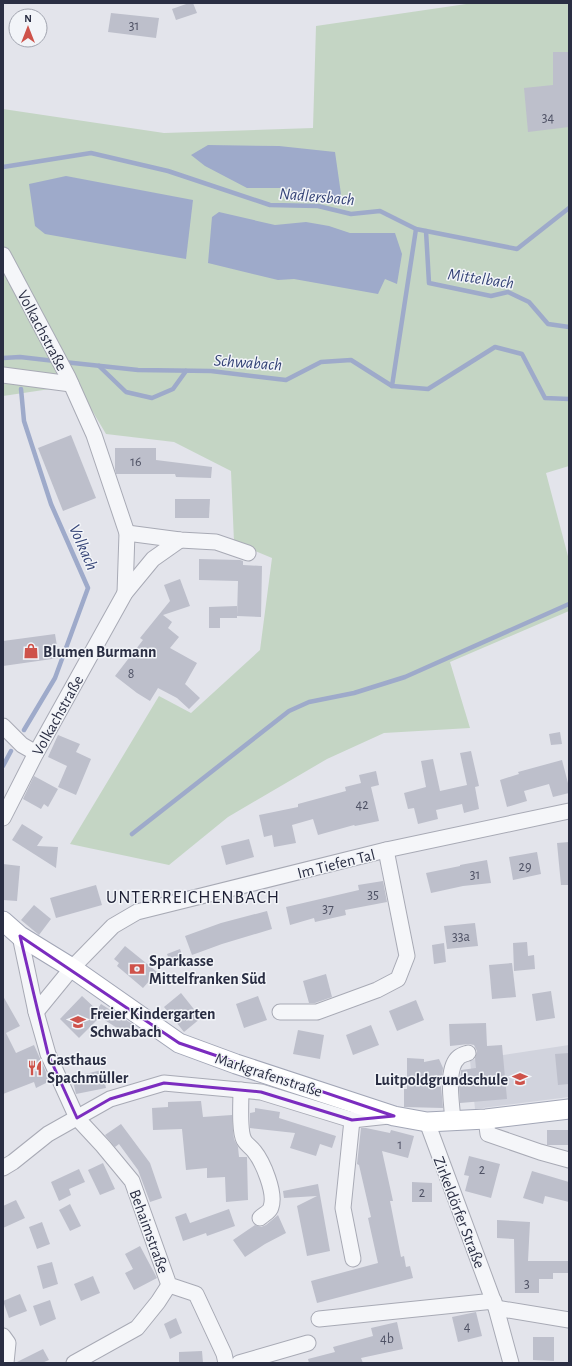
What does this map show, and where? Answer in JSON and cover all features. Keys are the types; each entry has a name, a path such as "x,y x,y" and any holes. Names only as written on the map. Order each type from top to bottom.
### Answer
{"main road":[{"name":"Markgrafenstraße","path":"3,921 20,936 72,968 179,1043 236,1064 394,1116 427,1122 486,1119 569,1109"}],"street":[{"name":"Volkachstraße","path":"3,255 69,380 94,435 127,533 124,593"},
{"name":"Volkachstraße","path":"3,375 69,380"},
{"path":"127,533 180,540 216,542 248,553"},
{"name":"Volkachstraße","path":"3,818 36,753 124,593 153,560 180,540"},
{"path":"3,726 22,745 36,753"},
{"name":"Im Tiefen Tal","path":"36,1012 72,968 113,926 137,912 386,850 569,811"},
{"name":"Im Tiefen Tal","path":"280,1012 317,1012 377,990 398,979 407,956 386,850"},
{"name":"Behaimstraße","path":"20,936 36,1012 48,1054 77,1118 132,1181 169,1285 196,1294 224,1354 226,1363"},
{"path":"453,1120 451,1072 454,1063 460,1056 468,1053"},
{"path":"3,1168 13,1162 48,1134 110,1099 164,1083 261,1092 352,1120 394,1116"},
{"path":"240,1090 242,1131 244,1139 255,1152 264,1167 270,1189 272,1205 269,1211 260,1218"},
{"path":"486,1119 488,1134 540,1152 569,1160"},
{"path":"352,1120 343,1208 353,1259"},
{"name":"Zirkeldörfer Straße","path":"427,1122 495,1305 511,1363"},
{"path":"74,1363 137,1328 158,1302 169,1285"},
{"path":"319,1319 495,1305 569,1320"},
{"path":"3,1336 8,1343 6,1363"},
{"path":"239,1363 308,1343"}],"highlighted area":[{"path":"20,936 179,1043 394,1116 352,1120 261,1092 164,1083 110,1099 77,1118 48,1054"}],"shaded area":[{"name":"Luitpoldgrundschule","path":"569,1045 569,1097 475,1109 470,1060"}],"green space":[{"path":"473,3 569,3 569,466 546,473 569,560 569,611 450,662 470,728 384,733 327,759 228,817 169,865 70,844 159,696 191,713 260,650 272,558 234,542 231,471 174,442 106,434 77,385 3,396 3,109 164,133 313,128 316,26"}],"water":[{"path":"208,145 279,146 335,152 341,194 336,203 282,188 247,188 205,166 191,155"},
{"path":"66,176 193,200 186,259 45,234 35,226 29,184"},
{"path":"219,212 275,225 306,222 329,226 350,233 395,233 402,254 397,284 385,279 378,294 294,279 278,280 208,263 212,217"}],"building":[{"path":"193,3 197,13 176,20 172,9"},
{"path":"111,13 159,18 156,38 108,32"},
{"path":"553,52 569,52 569,127 528,132 524,88 553,85"},
{"path":"71,435 96,498 63,511 38,448"},
{"path":"115,448 156,448 156,460 212,467 211,478 176,477 175,474 116,474"},
{"path":"175,499 210,499 209,518 175,518"},
{"path":"199,559 240,560 243,561 243,565 262,566 261,617 237,616 238,581 199,580"},
{"path":"180,579 190,606 163,615 172,622 168,628 179,637 170,648 197,663 185,684 200,698 189,709 177,698 158,688 150,701 115,676 143,640 140,638 170,601 164,585"},
{"path":"237,606 237,618 220,618 220,628 209,628 209,607"},
{"path":"55,634 59,658 3,666 3,641"},
{"path":"560,732 562,744 551,745 549,734"},
{"path":"58,735 80,744 76,752 91,759 76,795 58,787 67,766 48,757"},
{"path":"471,751 479,786 475,787 479,809 464,813 462,804 436,810 438,819 418,824 414,808 408,809 404,793 426,787 421,761 433,759 440,791 467,785 460,753"},
{"path":"562,760 569,787 569,793 553,797 549,784 524,791 527,801 507,807 500,780 519,774 518,772"},
{"path":"376,771 379,785 371,787 379,821 354,825 318,835 313,819 292,825 296,843 274,847 272,835 264,837 259,815 298,807 298,804 346,791 345,787 361,783 359,775"},
{"path":"34,776 58,789 48,807 44,804 41,809 23,799"},
{"path":"22,824 43,837 37,846 58,847 56,868 12,840"},
{"path":"249,839 254,857 226,865 221,846"},
{"path":"569,842 569,885 561,885 557,843"},
{"path":"537,852 541,874 513,880 509,857"},
{"path":"487,860 491,883 463,886 431,893 426,873"},
{"path":"3,864 20,866 17,901 3,900"},
{"path":"383,881 387,902 345,910 346,915 315,922 314,918 290,925 286,907 359,890 358,885"},
{"path":"96,885 102,905 56,918 50,898"},
{"path":"34,905 51,919 39,935 21,920"},
{"path":"267,911 272,929 192,955 185,936 221,923"},
{"path":"475,923 478,946 447,949 444,926"},
{"path":"527,942 528,956 534,955 535,969 514,971 513,943"},
{"path":"444,943 446,962 434,964 432,945"},
{"name":"Sparkasse Mittelfranken Süd","path":"125,946 157,972 143,988 117,966 119,963 114,959"},
{"path":"180,949 184,960 171,965 167,954"},
{"path":"512,963 516,997 492,999 489,965"},
{"path":"326,974 332,997 315,1003 309,1003 303,981"},
{"path":"551,991 555,1018 536,1021 532,994"},
{"path":"181,993 201,1018 184,1032 164,1007"},
{"path":"3,996 20,1026 6,1033 16,1053 34,1045 50,1081 36,1088 34,1082 3,1094"},
{"name":"Freier Kindergarten Schwabach","path":"82,996 97,1010 101,1004 134,1025 128,1035 100,1017 79,1038 60,1019"},
{"path":"258,996 267,1020 244,1028 236,1004"},
{"path":"416,1000 424,1020 397,1031 389,1011"},
{"path":"486,1023 487,1046 502,1045 507,1099 460,1103 459,1087 461,1070 476,1068 475,1058 477,1051 474,1045 469,1044 450,1046 449,1024"},
{"path":"371,1025 379,1045 353,1055 346,1035"},
{"path":"298,1030 324,1035 320,1059 293,1054"},
{"path":"569,1053 569,1084 558,1085 555,1054"},
{"path":"407,1058 424,1059 424,1062 439,1059 443,1068 441,1086 443,1108 404,1107 404,1089 407,1089"},
{"path":"102,1070 106,1088 76,1094 72,1077"},
{"path":"201,1101 203,1117 232,1115 234,1139 238,1147 239,1157 247,1157 248,1200 226,1202 225,1177 207,1178 207,1168 186,1170 182,1129 153,1130 152,1108 168,1107 168,1102"},
{"path":"255,1108 280,1112 279,1118 336,1136 332,1148 320,1144 316,1156 290,1148 295,1133 250,1128 250,1113 255,1112"},
{"path":"121,1124 150,1163 162,1198 150,1202 138,1170 119,1144 115,1147 105,1135"},
{"path":"361,1128 390,1133 391,1130 414,1136 408,1158 382,1151 393,1201 390,1201 401,1257 404,1256 406,1267 410,1266 413,1278 317,1303 311,1281 378,1263 368,1218 371,1217 359,1165 357,1164"},
{"path":"547,1130 569,1130 569,1145 547,1145"},
{"path":"469,1156 500,1164 491,1198 465,1191 469,1176 464,1175"},
{"path":"103,1163 115,1189 100,1195 88,1170"},
{"path":"79,1169 85,1182 69,1189 71,1195 59,1201 51,1182"},
{"path":"532,1171 569,1182 569,1202 545,1196 543,1204 523,1198"},
{"path":"412,1182 432,1183 432,1202 412,1202"},
{"path":"318,1184 330,1251 307,1256 297,1206 317,1196 284,1198 283,1191"},
{"path":"16,1200 25,1218 3,1228 3,1206"},
{"path":"70,1204 81,1226 70,1231 59,1210"},
{"path":"229,1209 235,1226 207,1236 206,1233 183,1241 175,1217 186,1213 190,1223"},
{"path":"278,1215 286,1233 245,1257 233,1240 255,1225 261,1227 266,1225"},
{"path":"497,1220 530,1222 528,1261 569,1261 569,1273 553,1273 553,1279 539,1279 539,1293 515,1293 514,1239 497,1238"},
{"path":"42,1222 50,1244 37,1249 29,1227"},
{"path":"140,1246 157,1278 134,1290 125,1273 133,1269 125,1254"},
{"path":"52,1262 58,1284 43,1289 37,1266"},
{"path":"93,1276 100,1293 81,1301 74,1284"},
{"path":"20,1294 27,1311 9,1318 3,1301"},
{"path":"50,1300 56,1319 40,1326 33,1306"},
{"path":"476,1312 482,1336 458,1342 452,1317"},
{"path":"176,1318 182,1333 170,1339 164,1324"},
{"path":"397,1322 403,1349 361,1358 363,1363 309,1363 308,1359 335,1352 333,1347 373,1336 371,1328"},
{"path":"533,1337 554,1337 554,1361 533,1360"},
{"path":"43,1349 49,1360 42,1363 15,1363"},
{"path":"202,1351 203,1363 179,1363 179,1352"}],"waterway":[{"name":"Nadlersbach","path":"3,167 91,153 168,171 270,205 318,206 351,214 380,211 416,229 517,249 569,208"},
{"path":"392,386 416,229"},
{"name":"Mittelbach","path":"426,231 429,283 491,296 508,292 529,302 548,324 569,327"},
{"name":"Schwabach","path":"64,362 138,370 211,371 286,380 321,362 351,360 392,386 428,389 495,347 522,354 545,398 569,399"},
{"name":"Schwabach","path":"3,358 20,357 55,361"},
{"name":"Schwabach","path":"99,366 126,392 152,398 173,389 186,371"},
{"name":"Volkach","path":"21,389 24,421 51,504 88,588 55,678 24,730"},
{"path":"132,834 289,711 309,702 354,693 405,677 569,604"},
{"name":"Volkach","path":"3,766 11,751"}],"place":[{"name":"Blumen Burmann","path":"31,651"},
{"name":"Sparkasse Mittelfranken Süd","path":"137,969"},
{"name":"Freier Kindergarten Schwabach","path":"78,1022"},
{"name":"Gasthaus Spachmüller","path":"35,1068"},
{"name":"Luitpoldgrundschule","path":"520,1079"}],"district":[{"name":"UNTERREICHENBACH","path":"193,897"}]}
